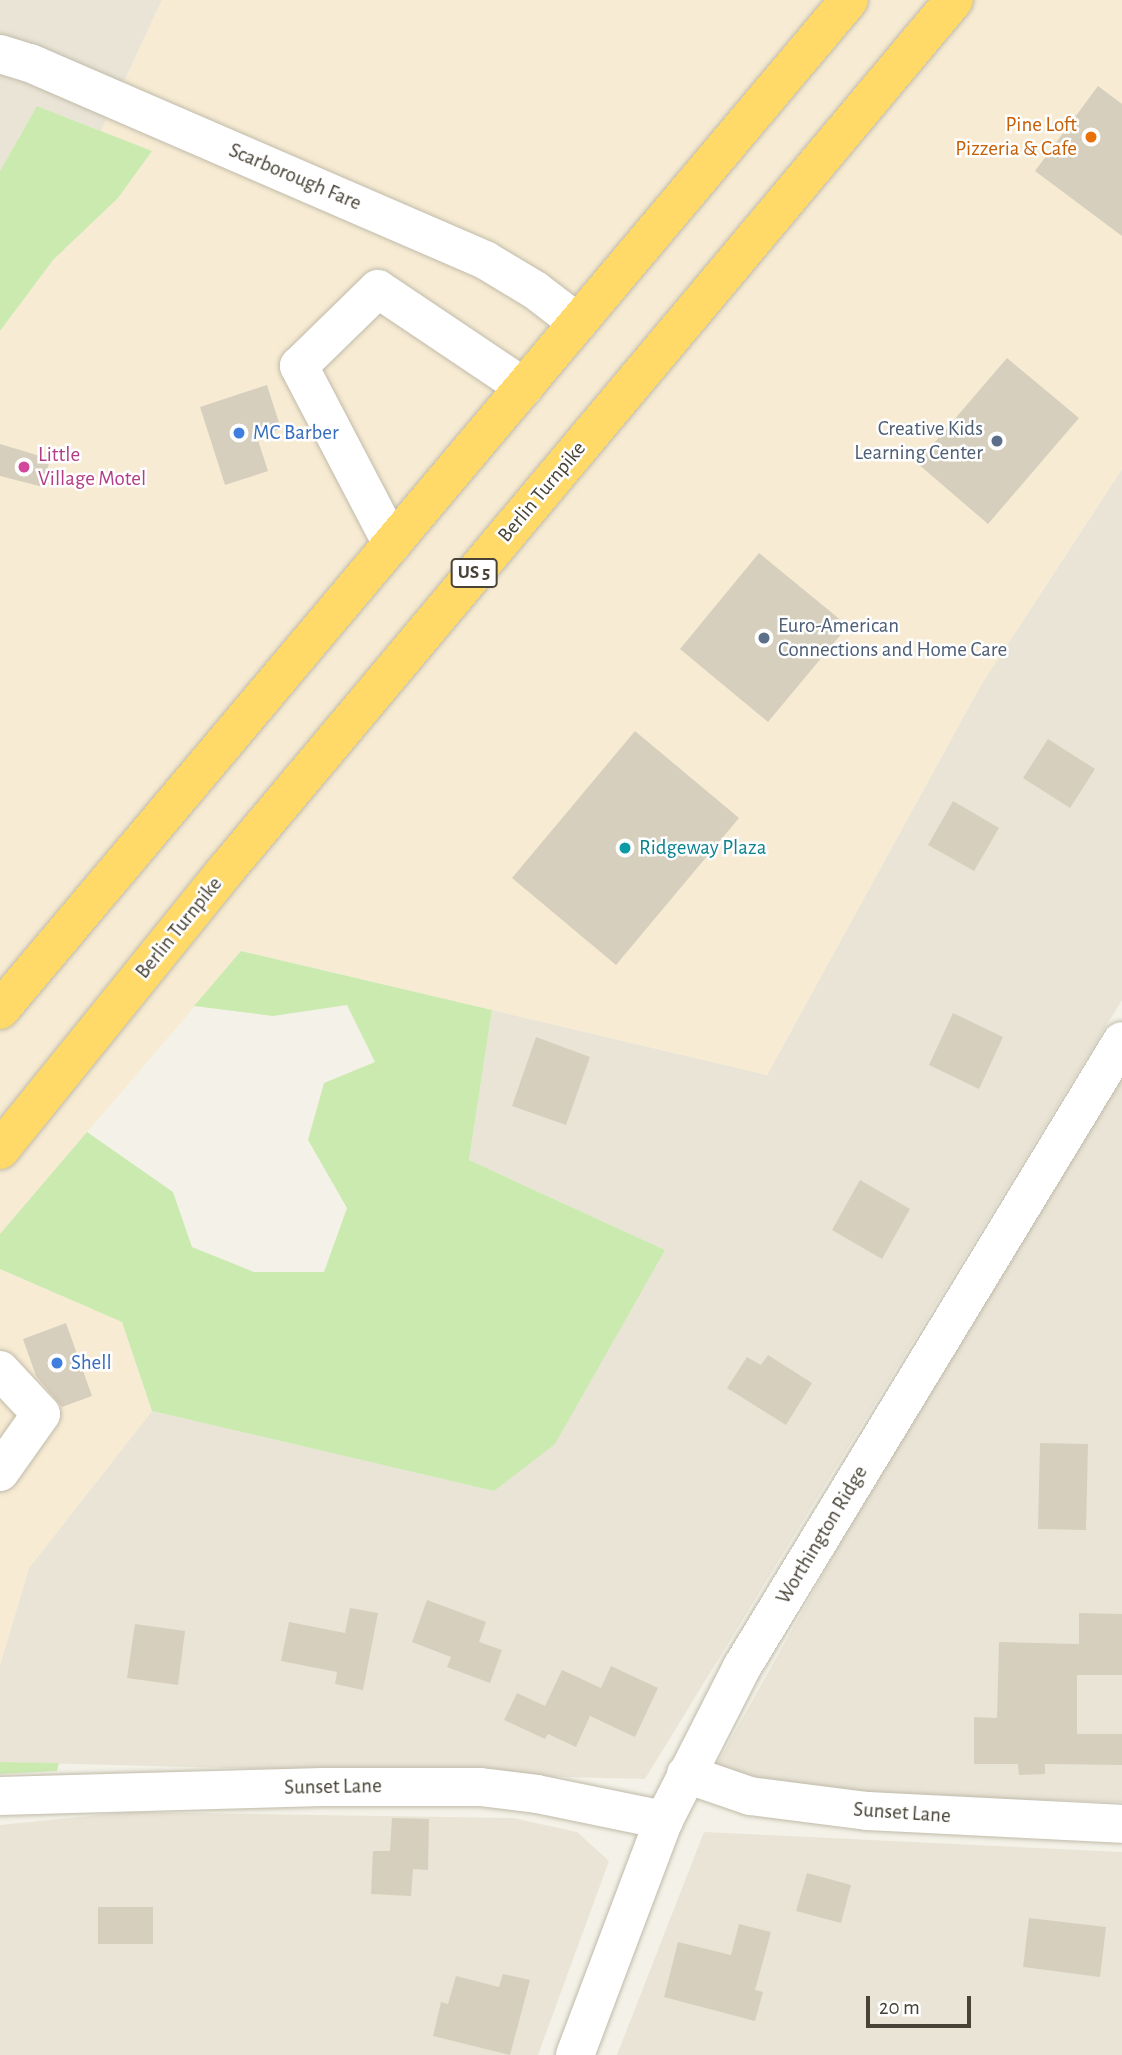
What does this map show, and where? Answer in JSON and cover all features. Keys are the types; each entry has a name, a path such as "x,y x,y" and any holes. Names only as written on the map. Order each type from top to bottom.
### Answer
{"highway":[{"path":"0,1010 849,0"},
{"name":"Berlin Turnpike","path":"0,1150 226,870 954,0"}],"street":[{"name":"Scarborough Fare","path":"0,54 43,69 485,260 535,290 578,323"},
{"path":"392,544 299,366 378,289 524,387"},
{"name":"Worthington Ridge","path":"575,2055 664,1820 742,1667 1122,1041"},
{"path":"0,1472 41,1414 2,1376"},
{"name":"Sunset Lane","path":"686,1774 750,1796 867,1811 1122,1824"},
{"name":"Sunset Lane","path":"0,1796 323,1787 480,1787 537,1794 664,1820"}],"shaded area":[{"path":"0,0 162,0 101,131 37,106 0,171"},
{"path":"162,0 1122,0 1122,469 981,685 767,1075 242,951 0,1234 0,331 53,260 118,198 152,151 101,131"},
{"path":"1122,469 1122,1000 645,1779 0,1762 0,1665 29,1568 152,1411 494,1491 665,1250 469,1160 492,1010 767,1075 981,685"},
{"path":"1122,1078 1122,1802 702,1791 946,1354"},
{"path":"0,1269 122,1322 152,1411 29,1568 0,1665"},
{"path":"129,1812 513,1818 577,1832 609,1861 538,2055 0,2055 0,1825"},
{"path":"704,1832 1122,1852 1122,2055 617,2055"}],"green space":[{"path":"37,106 152,151 118,198 53,260 0,331 0,171"},
{"path":"241,951 492,1010 469,1160 665,1250 555,1444 494,1491 152,1411 122,1322 0,1269 0,1234 87,1132 173,1192 192,1247 254,1272 324,1272 347,1208 308,1140 324,1083 375,1062 347,1005 273,1016 194,1006"},
{"path":"0,1762 59,1763 57,1771 0,1774"}],"building":[{"name":"Pine Loft Pizzeria & Cafe","path":"1098,86 1122,104 1122,236 1035,171"},
{"name":"Creative Kids Learning Center","path":"1007,358 1079,418 988,524 917,463"},
{"name":"MC Barber","path":"267,385 281,429 257,437 268,471 225,485 200,407"},
{"name":"Little Village Motel","path":"0,444 50,459 43,487 0,476"},
{"name":"Euro-American Connections and Home Care","path":"759,553 848,626 768,722 680,649"},
{"name":"Ridgeway Plaza","path":"635,731 739,818 616,965 512,878"},
{"path":"1048,739 1095,769 1070,808 1023,778"},
{"path":"953,801 999,828 974,871 928,845"},
{"path":"953,1013 1003,1037 979,1089 929,1065"},
{"path":"536,1037 590,1057 566,1125 512,1106"},
{"path":"860,1180 910,1209 882,1259 832,1230"},
{"path":"66,1323 92,1396 62,1407 36,1376 23,1339"},
{"path":"768,1355 812,1383 786,1425 727,1388 747,1357 761,1365"},
{"path":"1040,1443 1088,1444 1086,1530 1038,1529"},
{"path":"427,1600 486,1622 479,1642 502,1650 490,1683 447,1667 451,1657 412,1642"},
{"path":"350,1608 378,1613 363,1690 335,1684 337,1672 281,1661 289,1622 345,1633"},
{"path":"1079,1613 1122,1614 1122,1675 1077,1675 1077,1734 1122,1734 1122,1765 1045,1764 1045,1774 1019,1775 1018,1764 974,1764 974,1717 997,1718 999,1642 1079,1644"},
{"path":"135,1624 185,1631 178,1685 127,1678"},
{"path":"611,1666 658,1688 635,1737 590,1716 576,1747 548,1734 545,1739 504,1720 517,1693 545,1706 562,1670 601,1688"},
{"path":"392,1818 429,1819 428,1870 413,1869 411,1896 371,1894 373,1851 390,1851"},
{"path":"807,1873 851,1885 841,1923 796,1911"},
{"path":"98,1907 153,1907 153,1944 98,1944"},
{"path":"1029,1918 1106,1927 1100,1977 1023,1967"},
{"path":"739,1924 771,1932 755,1990 763,1992 755,2021 664,1997 678,1942 731,1955"},
{"path":"503,1974 530,1980 510,2055 433,2036 441,2002 448,2004 456,1976 499,1987"}],"place":[{"name":"Pine Loft Pizzeria & Cafe","path":"1091,137"},
{"name":"MC Barber","path":"239,433"},
{"name":"Creative Kids Learning Center","path":"997,441"},
{"name":"Little Village Motel","path":"24,467"},
{"name":"Euro-American Connections and Home Care","path":"764,638"},
{"name":"Ridgeway Plaza","path":"625,848"},
{"name":"Shell","path":"57,1363"}]}
